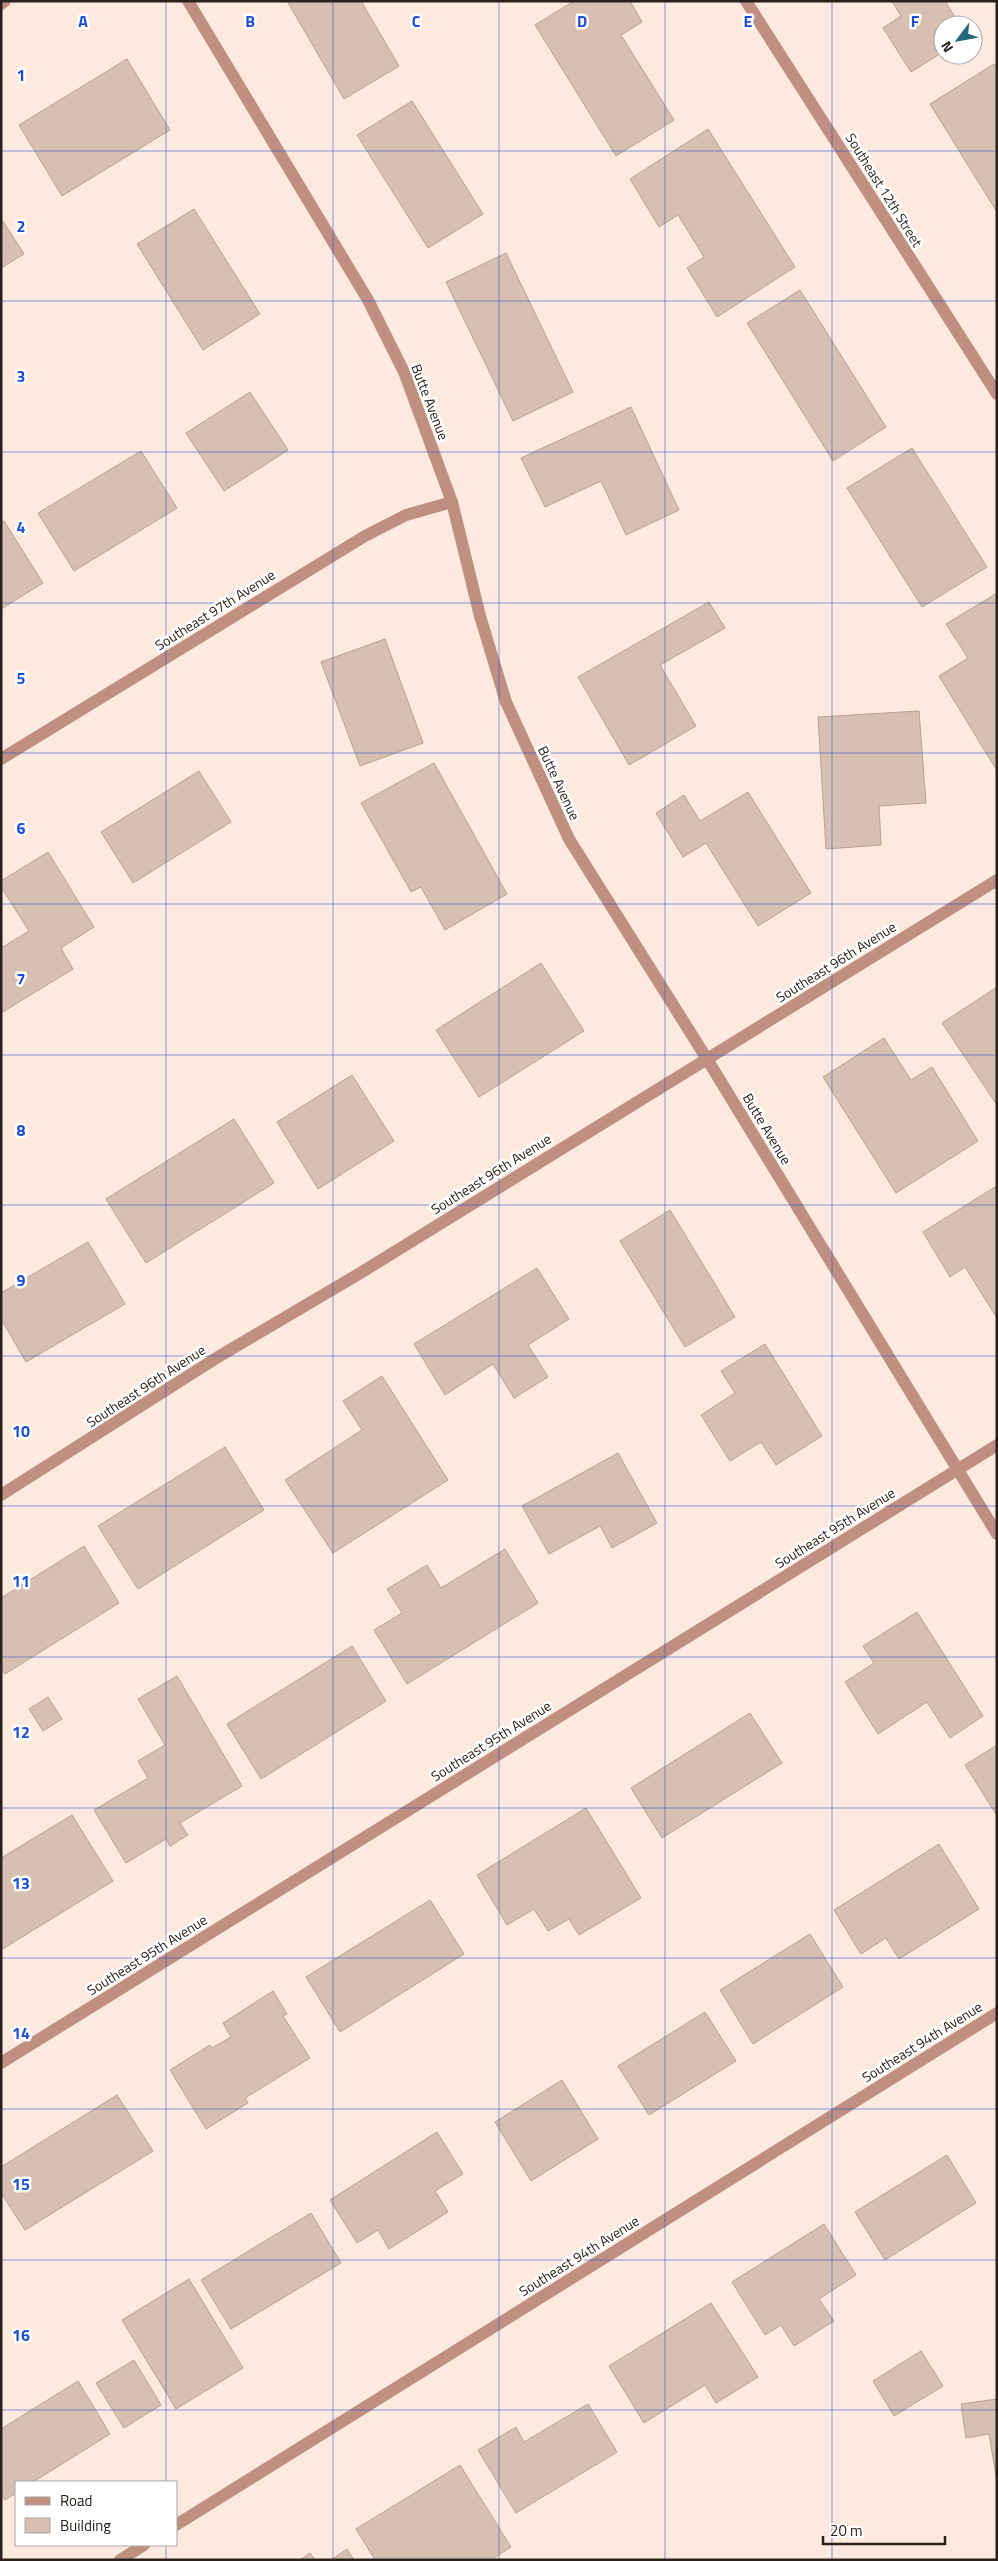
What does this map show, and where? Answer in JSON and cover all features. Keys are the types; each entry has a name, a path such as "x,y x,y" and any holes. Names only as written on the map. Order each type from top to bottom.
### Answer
{"street":[{"path":"1,4 5,1"},
{"name":"Butte Avenue","path":"188,1 368,300 404,372 452,502 480,616 506,702 568,839 707,1059 997,1534"},
{"name":"Southeast 12th Street","path":"746,1 997,394"},
{"name":"Southeast 97th Avenue","path":"1,759 365,536 406,515 452,502"},
{"name":"Southeast 96th Avenue","path":"1,1495 218,1357 997,880"},
{"name":"Southeast 95th Avenue","path":"1,2062 997,1445"},
{"name":"Southeast 94th Avenue","path":"178,2523 997,2013"},
{"path":"120,2560 142,2546"}],"building":[{"path":"287,1 361,1 399,66 344,99"},
{"path":"574,1 630,1 642,22 621,35 674,120 616,156 535,25"},
{"path":"892,1 945,1 954,15 933,15 933,58 911,72 883,28 901,16"},
{"path":"127,59 170,130 62,196 19,125"},
{"path":"994,64 997,69 997,212 930,104"},
{"path":"412,101 483,214 428,248 357,135"},
{"path":"708,129 795,267 717,317 687,268 704,257 678,215 659,227 630,179"},
{"path":"194,209 260,314 203,350 137,244"},
{"path":"1,218 24,254 1,268"},
{"path":"506,253 573,392 513,421 446,282"},
{"path":"800,290 886,427 833,461 747,323"},
{"path":"250,392 288,450 224,491 186,433"},
{"path":"631,407 679,510 626,535 601,481 545,507 521,458"},
{"path":"912,448 987,567 922,607 847,488"},
{"path":"141,451 177,508 74,571 38,513"},
{"path":"4,521 43,583 1,609 1,523"},
{"path":"997,593 996,769 939,676 968,658 946,624"},
{"path":"709,602 725,628 660,665 696,726 629,765 578,677"},
{"path":"385,639 423,743 360,766 321,662"},
{"path":"919,711 926,803 879,806 881,845 826,849 818,717"},
{"path":"434,763 507,894 445,930 421,887 411,892 361,803"},
{"path":"199,771 231,822 133,883 101,832"},
{"path":"748,792 811,893 758,926 706,843 683,857 656,813 684,795 700,821"},
{"path":"48,852 94,927 61,948 73,969 1,1013 1,948 29,931 1,887 1,881"},
{"path":"541,963 584,1031 479,1097 436,1030"},
{"path":"997,987 997,1105 942,1023"},
{"path":"884,1038 911,1080 932,1067 978,1141 896,1193 823,1077"},
{"path":"352,1075 394,1141 318,1189 277,1122"},
{"path":"234,1119 274,1183 146,1263 106,1199"},
{"path":"995,1187 997,1190 997,1318 965,1267 950,1277 923,1232"},
{"path":"670,1210 735,1317 685,1347 620,1241"},
{"path":"88,1242 125,1304 26,1362 1,1319 1,1293"},
{"path":"537,1268 569,1319 528,1345 548,1377 514,1398 493,1364 445,1395 414,1344"},
{"path":"765,1344 822,1436 776,1465 761,1442 730,1461 701,1415 735,1393 721,1371"},
{"path":"382,1376 448,1480 333,1553 285,1480 362,1430 343,1401"},
{"path":"225,1447 264,1510 138,1589 98,1526"},
{"path":"618,1453 657,1523 612,1548 600,1526 549,1554 522,1506"},
{"path":"84,1546 119,1603 5,1674 1,1667 1,1598"},
{"path":"505,1549 538,1603 407,1684 374,1630 402,1613 387,1589 427,1565 441,1588"},
{"path":"917,1612 983,1716 950,1738 927,1702 878,1734 845,1682 874,1663 863,1646"},
{"path":"352,1646 386,1701 261,1779 227,1724"},
{"path":"177,1676 242,1786 180,1823 188,1835 170,1846 166,1839 126,1863 94,1810 148,1778 138,1761 165,1745 138,1699"},
{"path":"48,1697 62,1719 43,1731 29,1709"},
{"path":"750,1713 782,1763 662,1838 631,1788"},
{"path":"997,1745 997,1816 965,1765"},
{"path":"586,1808 641,1898 579,1935 569,1919 548,1931 534,1909 507,1925 477,1875"},
{"path":"72,1815 113,1881 1,1950 1,1858"},
{"path":"939,1844 979,1909 899,1959 886,1938 861,1954 834,1910"},
{"path":"430,1900 464,1954 340,2032 306,1977"},
{"path":"810,1934 843,1987 753,2044 720,1990"},
{"path":"273,1991 287,2014 283,2016 310,2058 245,2098 248,2103 206,2129 170,2070 210,2045 212,2048 231,2037 223,2023"},
{"path":"705,2012 736,2061 649,2115 618,2066"},
{"path":"562,2080 598,2139 531,2181 495,2122"},
{"path":"117,2095 153,2151 25,2230 1,2193 1,2167"},
{"path":"437,2132 463,2174 435,2191 448,2212 389,2249 378,2230 357,2243 330,2200"},
{"path":"947,2155 976,2203 885,2260 855,2212"},
{"path":"311,2213 341,2263 231,2329 201,2280"},
{"path":"824,2224 856,2275 819,2299 834,2321 794,2346 781,2325 765,2335 732,2282"},
{"path":"189,2279 243,2368 176,2409 122,2320"},
{"path":"711,2303 758,2377 716,2403 705,2385 644,2423 609,2366"},
{"path":"921,2351 943,2386 894,2416 873,2381"},
{"path":"134,2360 161,2405 124,2428 96,2383"},
{"path":"78,2381 110,2434 35,2481 15,2481 15,2494 5,2500 1,2493 1,2429"},
{"path":"997,2399 997,2482 989,2434 966,2438 961,2404"},
{"path":"588,2404 617,2452 516,2513 478,2450 516,2427 524,2442"},
{"path":"460,2465 511,2547 491,2560 375,2560 356,2529"},
{"path":"347,2549 354,2560 331,2560"},
{"path":"310,2553 315,2560 300,2560"}]}
